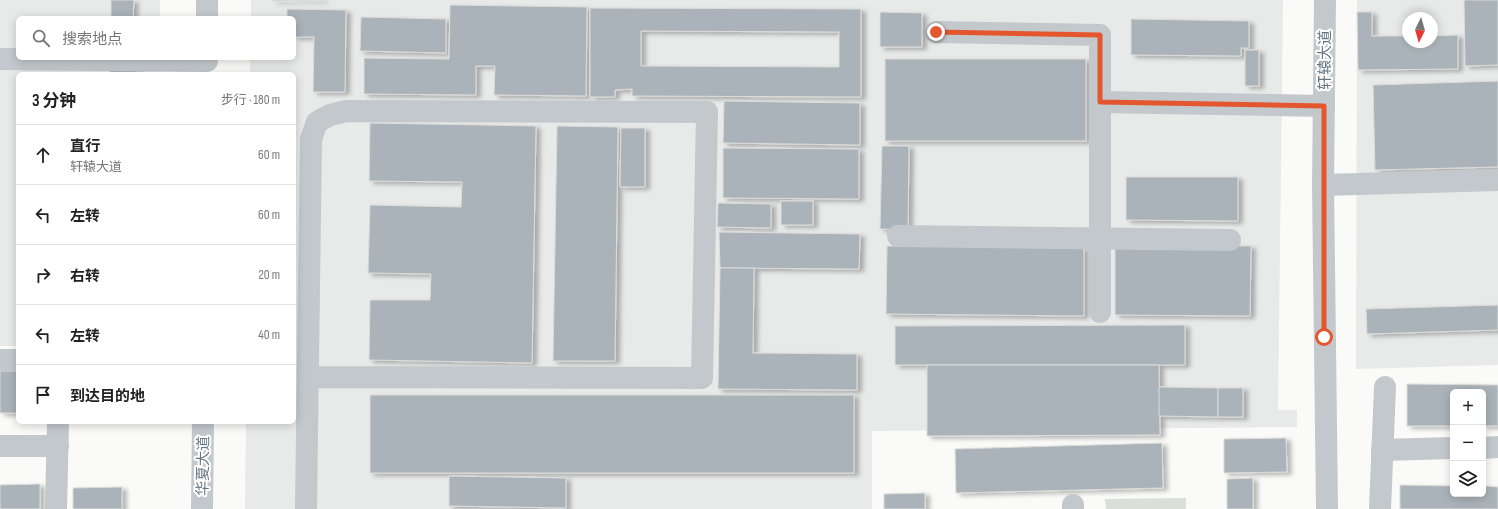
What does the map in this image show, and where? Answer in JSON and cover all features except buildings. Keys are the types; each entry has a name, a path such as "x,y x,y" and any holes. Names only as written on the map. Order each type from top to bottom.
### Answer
{"street":[{"path":"207,0 207,16"},
{"name":"轩辕大道","path":"1325,0 1324,337 1327,509"},
{"path":"936,32 1100,35 1100,312"},
{"path":"0,59 16,59"},
{"path":"41,60 207,64"},
{"path":"1100,102 1324,106"},
{"path":"306,509 308,377 302,238 311,139 317,122 330,115 346,111 706,112 702,378 308,377"},
{"path":"1324,185 1498,180"},
{"path":"898,236 1230,240"},
{"path":"0,360 16,360"},
{"path":"1380,509 1385,387"},
{"path":"56,509 58,424"},
{"name":"华夏大道","path":"202,509 203,424"},
{"path":"0,446 58,446"},
{"path":"1486,448 1498,447"},
{"path":"1382,450 1450,448"}],"shaded area":[{"path":"0,0 160,0 160,16 16,16 16,60 160,60 160,72 16,72 16,346 0,346"},
{"path":"251,0 1283,0 1278,410 1297,410 1297,427 872,431 872,509 245,509 246,424 296,424 296,72 250,72 250,60 296,60 296,16 251,16"},
{"path":"1357,0 1498,0 1498,365 1356,369"},
{"path":"1186,498 1186,509 1106,509 1105,499"}],"route":[{"path":"936,32 1100,35 1100,102 1324,106 1324,337"}]}
